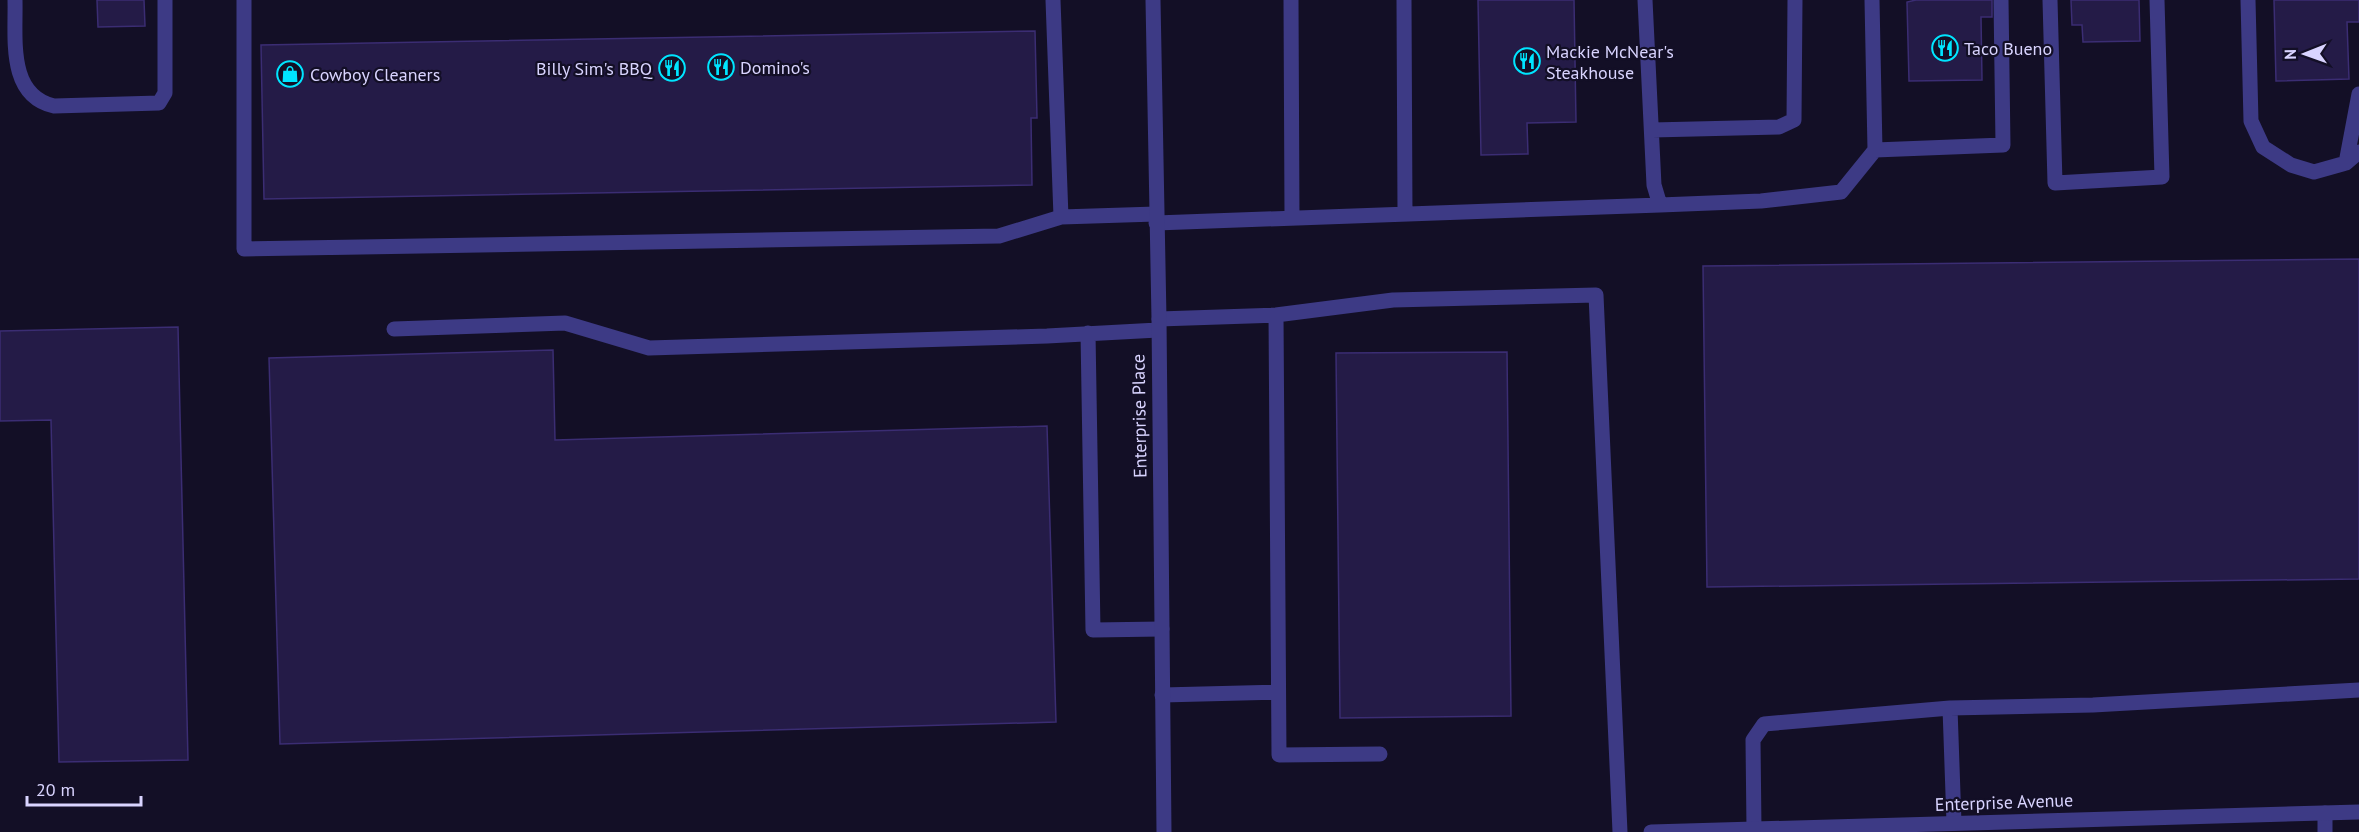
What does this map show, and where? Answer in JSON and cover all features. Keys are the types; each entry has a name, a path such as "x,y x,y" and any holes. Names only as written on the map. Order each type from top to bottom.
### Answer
{"street":[{"path":"15,0 16,57 22,84 40,103 54,106 159,103 165,93 165,0"},
{"path":"244,0 244,249 999,236 1061,217 1292,218 1761,201 1841,192 1875,150 1872,0"},
{"path":"1053,0 1061,217"},
{"name":"Enterprise Place","path":"1153,0 1164,832"},
{"path":"1290,0 1292,218"},
{"path":"1404,0 1405,214"},
{"path":"1645,0 1654,185 1660,205"},
{"path":"1652,130 1779,127 1794,120 1795,0"},
{"path":"1875,150 2003,145 2001,0"},
{"path":"2050,0 2055,183 2162,177 2157,0"},
{"path":"2248,0 2251,121 2263,147 2290,165 2314,172 2346,163 2359,152"},
{"path":"2346,163 2359,93"},
{"path":"2346,163 2359,136"},
{"path":"394,329 565,323 649,348 1088,333 1276,315 1393,300 1596,295 1620,832"},
{"path":"1276,315 1279,756 1380,754"},
{"path":"1088,333 1093,630 1162,629"},
{"path":"1754,829 1753,740 1764,724 1950,708 2093,705 2359,690"},
{"path":"1162,695 1278,692"},
{"path":"1946,826 1950,708"},
{"name":"Enterprise Avenue","path":"1651,832 1946,826 2359,812"},
{"path":"2325,813 2325,832"}],"building":[{"path":"97,0 144,0 145,26 98,27"},
{"name":"Mackie McNear's Steakhouse","path":"1478,0 1574,0 1576,122 1527,123 1528,154 1481,155"},
{"name":"Taco Bueno","path":"1992,0 1992,17 1981,17 1982,80 1909,81 1907,2"},
{"path":"2071,0 2139,0 2140,41 2083,42 2082,25 2072,25"},
{"path":"2274,0 2359,0 2359,22 2347,22 2349,79 2276,81"},
{"path":"1035,31 1037,118 1031,118 1032,185 264,199 261,45"},
{"path":"2359,259 2359,579 1707,587 1703,266"},
{"path":"178,327 188,760 59,762 51,420 0,421 0,331"},
{"path":"553,350 555,440 1047,426 1056,722 280,744 269,358"},
{"path":"1507,352 1511,716 1340,718 1336,353"}],"place":[{"name":"Taco Bueno","path":"1945,48"},
{"name":"Mackie McNear's Steakhouse","path":"1527,61"},
{"name":"Domino's","path":"721,67"},
{"name":"Billy Sim's BBQ","path":"672,68"},
{"name":"Cowboy Cleaners","path":"290,74"}]}
